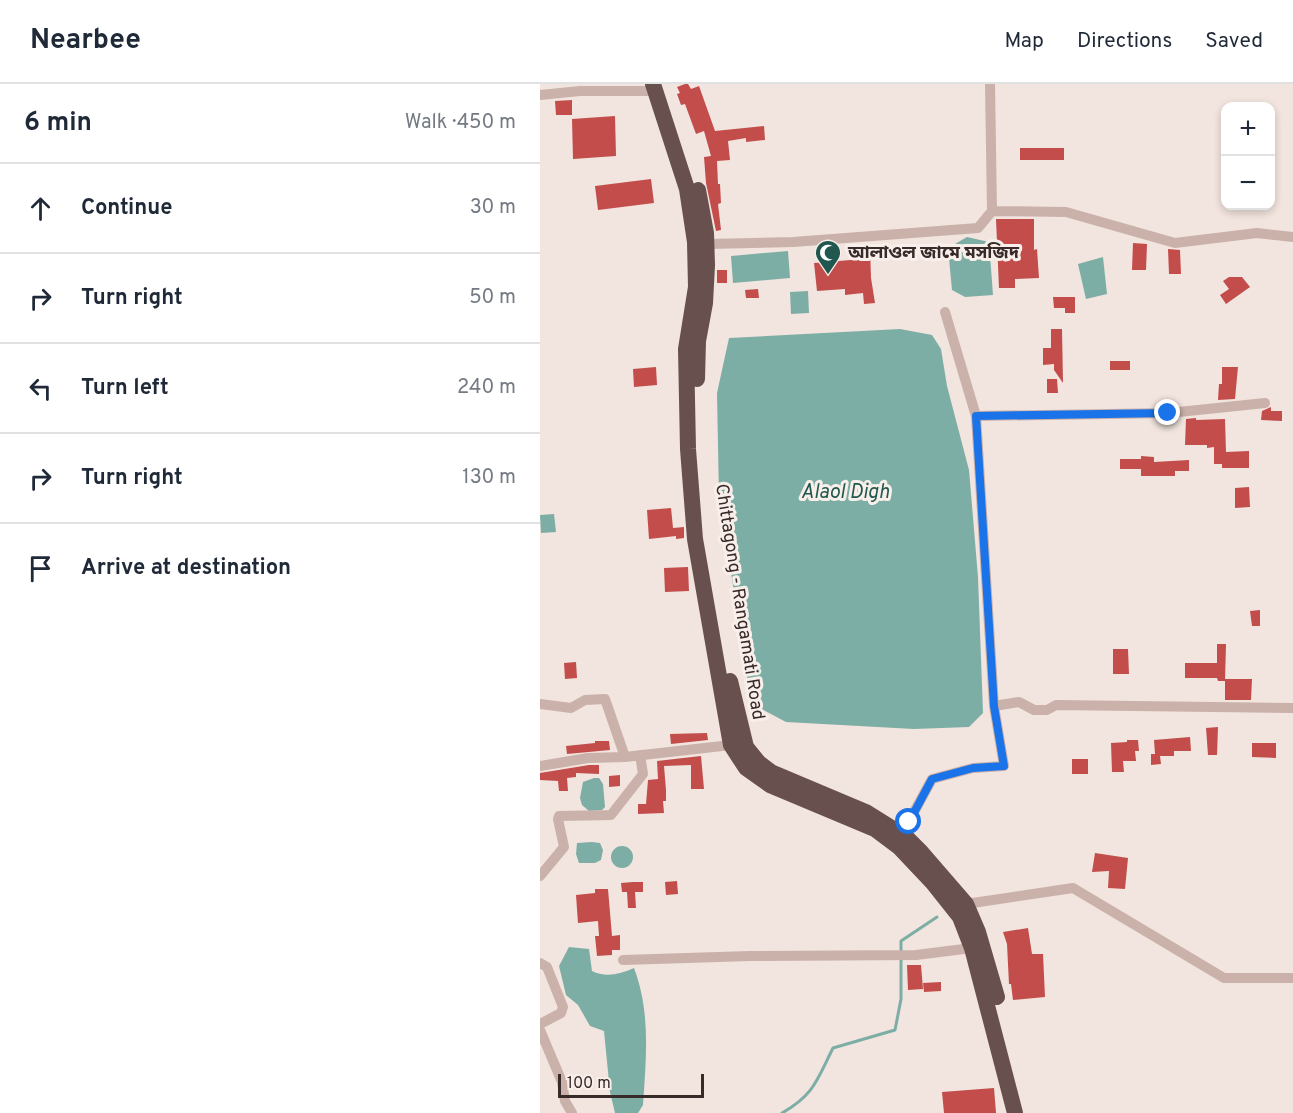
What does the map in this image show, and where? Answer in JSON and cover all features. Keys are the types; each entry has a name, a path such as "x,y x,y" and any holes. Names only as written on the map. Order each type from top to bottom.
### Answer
{"highway":[{"name":"Chittagong - Rangamati Road","path":"657,86 697,183 707,244 705,303 698,341 698,471 710,565 730,680 746,747 759,762 771,771 860,808 902,834 921,852 966,904 991,972 1024,1113"},
{"name":"Chittagong - Rangamati Road","path":"657,86 687,189 695,242 696,287 686,349 688,449 695,539 730,745 746,768 770,785 875,829 899,847 933,883 960,917 972,948 1016,1113"}],"street":[{"path":"707,244 793,242 978,228 992,211 990,84"},
{"path":"540,95 657,86"},
{"path":"992,211 1066,212 1175,243 1257,233 1293,237"},
{"path":"902,834 932,779 973,768 1004,766 994,706 976,416 945,312"},
{"path":"976,416 1168,413 1265,404"},
{"path":"540,704 571,708 585,700 604,699 626,757"},
{"path":"994,706 1019,702 1034,710 1047,710 1056,705 1293,708"},
{"path":"540,766 730,745"},
{"path":"540,876 564,847 559,816 611,815 643,774 640,755"},
{"path":"966,904 1073,888 1224,978 1293,978"},
{"path":"623,960 750,956 916,955 972,948"},
{"path":"540,963 547,967 563,1007 561,1012 540,1024"},
{"path":"540,1030 562,1082 565,1101 572,1113"}],"water":[{"path":"967,237 989,242 993,295 965,297 952,290 948,248"},
{"path":"788,251 790,278 733,283 731,256"},
{"path":"1103,257 1107,294 1086,299 1078,264"},
{"path":"808,291 809,313 791,314 790,292"},
{"name":"Alaol Digh","path":"900,329 932,335 941,349 947,386 969,470 978,577 983,713 969,727 914,729 786,722 754,705 740,648 733,585 719,499 717,393 729,338"},
{"path":"554,514 556,532 541,533 540,515"},
{"path":"599,778 603,784 605,807 602,810 589,811 582,805 580,798 583,782"},
{"path":"577,843 600,843 603,850 601,860 595,863 579,863 576,854"},
{"path":"622,846 632,853 633,857 626,867 622,868 612,861 611,857 618,847"},
{"path":"569,947 589,949 592,971 597,973 613,974 634,968 643,1002 646,1036 643,1105 638,1113 615,1113 610,1092 604,1031 590,1026 578,1005 566,995 559,966"}],"building":[{"path":"688,84 691,89 699,86 715,131 764,126 765,140 746,142 746,138 728,141 730,160 717,161 721,230 716,231 706,183 704,157 711,156 704,131 696,134 685,104 681,105 677,94 680,93 677,87"},
{"path":"572,100 572,115 556,115 555,101"},
{"path":"615,116 616,156 573,159 572,119"},
{"path":"1020,148 1064,148 1064,160 1020,160"},
{"path":"651,179 654,203 598,210 595,186"},
{"path":"996,219 1034,219 1034,250 1037,249 1039,278 1015,279 1015,288 999,288"},
{"path":"1133,243 1147,244 1146,270 1132,270"},
{"path":"870,248 875,303 864,304 863,293 845,295 845,289 817,291 814,263 863,259 862,249"},
{"path":"1168,249 1180,250 1181,274 1169,274"},
{"path":"717,270 727,270 727,283 717,283"},
{"path":"1229,277 1242,277 1250,287 1226,304 1220,295 1229,289 1223,281"},
{"path":"758,289 759,298 746,298 745,290"},
{"path":"1053,297 1075,297 1075,313 1065,313 1065,308 1054,308"},
{"path":"1051,329 1062,329 1063,383 1054,370 1054,364 1043,365 1043,348 1051,348"},
{"path":"1110,361 1130,361 1130,370 1110,370"},
{"path":"656,367 657,385 634,387 633,369"},
{"path":"1222,367 1238,367 1235,399 1218,400 1219,384 1222,384"},
{"path":"1047,379 1057,379 1058,393 1047,393"},
{"path":"1271,407 1271,411 1282,411 1282,421 1261,420 1262,411"},
{"path":"1196,418 1196,420 1225,419 1226,452 1249,451 1249,468 1222,468 1222,464 1214,464 1214,447 1185,445 1186,419"},
{"path":"1141,456 1154,457 1154,462 1189,460 1189,471 1175,471 1175,476 1141,476 1141,469 1120,469 1120,459 1141,459"},
{"path":"1249,487 1250,507 1235,508 1235,488"},
{"path":"671,508 673,528 684,527 684,538 676,539 676,536 649,539 647,510"},
{"path":"688,567 689,591 665,592 664,568"},
{"path":"1260,610 1260,626 1252,626 1250,611"},
{"path":"1217,644 1226,644 1225,681 1218,681 1217,678 1185,678 1185,663 1217,663"},
{"path":"1113,649 1128,649 1129,674 1113,674"},
{"path":"576,662 577,678 565,679 564,663"},
{"path":"1225,679 1252,679 1251,700 1225,700"},
{"path":"1218,727 1217,755 1208,755 1206,728"},
{"path":"707,733 708,740 671,744 670,734"},
{"path":"1190,737 1191,751 1174,751 1174,756 1160,756 1161,764 1151,765 1151,754 1155,754 1154,740"},
{"path":"1127,740 1138,740 1139,751 1135,751 1136,761 1123,761 1124,772 1112,772 1111,743 1127,742"},
{"path":"595,741 609,741 610,750 567,754 566,746 595,743"},
{"path":"1252,743 1276,743 1276,758 1252,757"},
{"path":"701,756 704,789 691,789 691,765 664,766 666,801 663,801 664,813 638,814 638,804 646,804 648,780 658,779 657,761"},
{"path":"1072,759 1088,759 1088,774 1072,774"},
{"path":"599,765 599,774 576,773 576,777 567,778 568,791 559,791 558,781 540,780 540,773"},
{"path":"620,775 620,786 609,787 609,776"},
{"path":"1095,853 1128,858 1125,889 1108,888 1109,871 1092,872"},
{"path":"677,881 678,894 666,895 665,882"},
{"path":"643,882 643,892 635,892 636,908 628,908 627,892 622,892 621,883"},
{"path":"595,889 608,889 612,936 620,935 620,950 612,950 612,955 597,956 595,936 599,936 598,921 578,923 576,895 595,893"},
{"path":"1028,928 1032,954 1043,954 1045,997 1013,1000 1011,984 1009,984 1007,944 1003,932"},
{"path":"907,965 921,965 923,989 908,990"},
{"path":"941,982 941,991 924,992 923,983"},
{"path":"994,1088 996,1113 944,1113 942,1092"}],"waterway":[{"path":"782,1113 801,1100 814,1086 833,1048 895,1030 901,999 901,941 937,917"}],"place":[{"name":"আলাওল জামে মসজিদ","path":"828,276"}],"route":[{"path":"909,822 932,779 973,768 1004,766 994,706 976,416 1168,413"}]}
